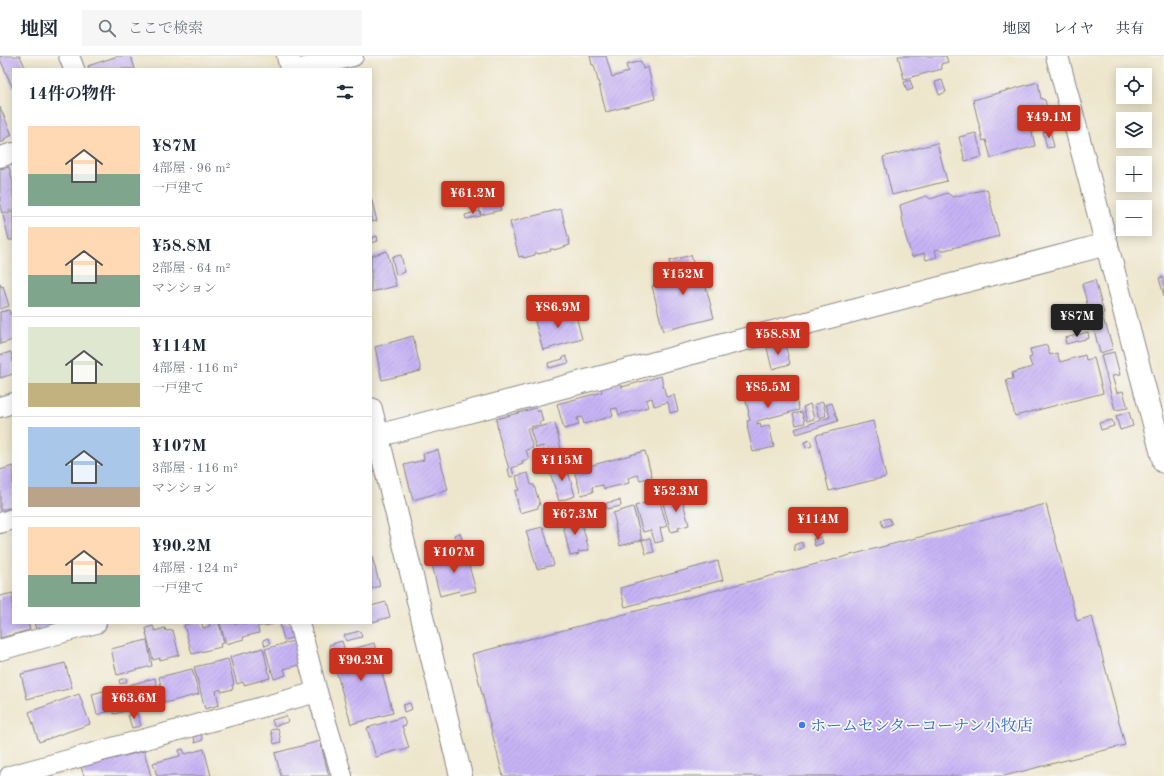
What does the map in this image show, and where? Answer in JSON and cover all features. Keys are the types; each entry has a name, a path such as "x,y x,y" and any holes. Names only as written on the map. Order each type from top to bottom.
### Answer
{"street":[{"path":"69,56 74,68"},
{"path":"288,56 291,68"},
{"path":"304,68 353,56"},
{"path":"1057,56 1164,462"},
{"path":"0,157 12,153"},
{"path":"378,436 1107,244"},
{"path":"0,407 12,403"},
{"path":"372,413 461,776"},
{"path":"0,523 12,519"},
{"path":"0,650 92,624"},
{"path":"299,624 317,692 342,776"},
{"path":"10,776 317,692"}],"building":[{"path":"0,56 20,56 26,68 12,68 12,87"},
{"path":"118,56 131,56 135,68 89,68 88,66"},
{"path":"590,56 606,56 612,77 628,72 626,65 641,61 643,69 648,67 655,99 606,112 594,65 592,65"},
{"path":"898,56 946,56 948,62 941,64 942,69 904,79"},
{"path":"910,80 913,89 907,91 904,82"},
{"path":"942,80 946,92 939,95 935,82"},
{"path":"1038,82 1041,99 1045,100 1052,126 1050,128 1032,132 1035,146 991,158 986,140 983,141 973,100"},
{"path":"0,107 12,135 0,143"},
{"path":"1050,130 1054,147 1047,148 1043,132"},
{"path":"976,133 982,157 965,161 959,137"},
{"path":"937,143 947,181 892,195 883,157"},
{"path":"9,167 12,179 12,210 2,213 0,206 0,169"},
{"path":"987,189 999,236 941,251 938,249 935,250 937,257 926,260 924,253 912,257 905,234 900,205 926,196 931,199 947,193 953,197"},
{"path":"496,191 501,210 481,215 479,206 483,205 480,196"},
{"path":"372,202 377,221 372,222"},
{"path":"561,209 570,245 554,250 550,249 551,251 538,254 535,253 535,255 523,258 523,256 519,257 510,222"},
{"path":"479,211 481,216 466,219 465,215"},
{"path":"12,212 12,240 9,240 3,215"},
{"path":"377,236 378,241 372,243 372,238"},
{"path":"387,251 396,286 372,292 372,256"},
{"path":"401,255 405,272 396,275 392,257"},
{"path":"691,255 695,270 701,268 714,318 663,331 652,286 674,281 669,261"},
{"path":"1164,277 1164,296 1159,278"},
{"path":"1095,280 1104,313 1102,314 1113,349 1100,353 1082,284"},
{"path":"0,283 1,287 3,286 9,306 0,309"},
{"path":"574,308 582,339 543,350 534,318"},
{"path":"9,310 10,314 12,314 12,340 0,344 0,312"},
{"path":"1088,332 1089,338 1066,344 1065,338"},
{"path":"413,336 421,371 382,380 375,347"},
{"path":"785,344 790,364 772,369 767,348"},
{"path":"1047,345 1050,355 1057,353 1060,362 1085,355 1086,360 1094,358 1103,393 1015,416 1006,380 1013,379 1012,373 1032,367 1029,358 1032,357 1030,349"},
{"path":"11,352 12,374 0,378 0,355"},
{"path":"1114,352 1120,375 1112,376 1117,393 1123,391 1128,408 1115,410 1101,355"},
{"path":"566,356 569,363 549,368 548,363 563,359 562,358"},
{"path":"661,376 666,397 674,395 678,411 670,413 668,402 654,406 652,398 646,400 648,407 619,415 617,408 611,409 613,416 584,424 582,417 577,418 579,425 564,429 557,404 602,392 601,388 621,383 622,387"},
{"path":"790,377 799,410 757,421 757,424 760,423 761,428 769,425 774,447 753,452 747,426 747,421 750,420 749,413 743,389"},
{"path":"823,402 826,416 819,418 815,404"},
{"path":"832,403 838,421 797,434 795,429 830,417 826,405"},
{"path":"810,404 814,419 807,421 803,407"},
{"path":"536,408 538,412 540,410 543,421 539,422 540,425 529,427 527,429 533,448 526,450 529,459 522,461 523,464 512,468 514,476 510,477 496,419"},
{"path":"802,412 805,423 796,425 793,414"},
{"path":"1129,412 1133,426 1120,430 1116,416"},
{"path":"1112,420 1114,426 1101,430 1099,423"},
{"path":"873,421 886,477 829,491 816,435"},
{"path":"555,423 562,453 547,457 543,446 536,448 530,429"},
{"path":"810,440 812,446 806,448 804,442"},
{"path":"438,450 448,490 413,500 404,465 424,460 423,454"},
{"path":"645,451 652,477 640,480 638,475 628,478 629,483 604,489 603,485 592,487 593,492 581,495 574,470"},
{"path":"564,463 565,468 567,468 575,496 559,501 550,472 552,471 551,467"},
{"path":"12,466 12,507 0,510 0,470"},
{"path":"528,473 531,485 534,485 540,505 538,508 520,513 515,491 519,490 516,476"},
{"path":"681,495 689,525 671,532 662,500"},
{"path":"659,499 667,526 660,528 663,541 655,543 651,530 643,532 635,506"},
{"path":"620,500 621,506 607,509 606,503"},
{"path":"1046,504 1077,621 1092,616 1125,745 1004,776 503,776 472,654"},
{"path":"633,507 642,540 620,546 613,513"},
{"path":"580,517 589,550 580,551 578,552 579,554 570,556 562,521"},
{"path":"889,518 892,524 883,527 881,520"},
{"path":"543,527 554,565 537,569 526,531"},
{"path":"460,533 464,546 457,548 454,535"},
{"path":"821,537 823,543 815,546 813,539"},
{"path":"650,538 654,552 646,554 642,540"},
{"path":"802,542 803,548 795,551 794,545"},
{"path":"464,547 476,591 460,595 459,591 440,596 431,561 462,552 461,548"},
{"path":"372,557 380,586 372,589"},
{"path":"718,561 723,580 625,607 620,588"},
{"path":"12,593 12,624 28,624 30,630 0,638 0,596"},
{"path":"386,602 390,617 372,622 372,606"},
{"path":"34,624 61,624 44,629 43,627 36,629"},
{"path":"202,624 203,628 210,626 209,624 219,624 224,643 220,644 221,647 192,654 184,625"},
{"path":"220,624 257,624 259,633 243,637 244,639 226,644"},
{"path":"259,624 274,624 264,626 259,626"},
{"path":"280,624 297,624 300,636 284,640"},
{"path":"153,626 155,631 165,628 166,631 173,630 179,655 160,660 160,658 153,660 146,628"},
{"path":"360,631 362,637 346,641 344,635"},
{"path":"268,638 270,644 265,646 263,640"},
{"path":"300,639 307,663 284,669 286,675 274,679 265,649"},
{"path":"147,640 152,666 117,675 111,649"},
{"path":"342,641 345,651 374,643 393,713 351,724 329,645"},
{"path":"263,648 270,678 244,685 243,682 237,684 230,657"},
{"path":"228,659 234,684 232,685 233,689 221,692 221,689 216,691 219,705 205,709 194,667"},
{"path":"65,663 72,688 27,699 21,674"},
{"path":"192,669 199,694 165,703 159,677"},
{"path":"126,678 127,682 120,684 119,680"},
{"path":"155,678 161,704 128,712 122,687"},
{"path":"119,687 126,711 114,714 112,710 97,715 92,694"},
{"path":"79,694 90,724 39,742 29,712"},
{"path":"410,703 412,709 404,712 403,705"},
{"path":"137,713 141,726 132,728 128,715"},
{"path":"286,716 288,722 274,726 272,720"},
{"path":"403,717 406,725 402,726 409,748 401,751 400,749 376,757 367,728"},
{"path":"278,728 281,742 274,744 271,730"},
{"path":"201,734 203,740 195,743 194,737"},
{"path":"320,741 329,776 281,776 275,753"},
{"path":"183,749 185,754 204,749 211,776 157,776 153,763 180,756 179,750"},
{"path":"144,751 151,776 84,776 81,767"}],"place":[{"name":"ホームセンターコーナン小牧店","path":"802,725"}]}
